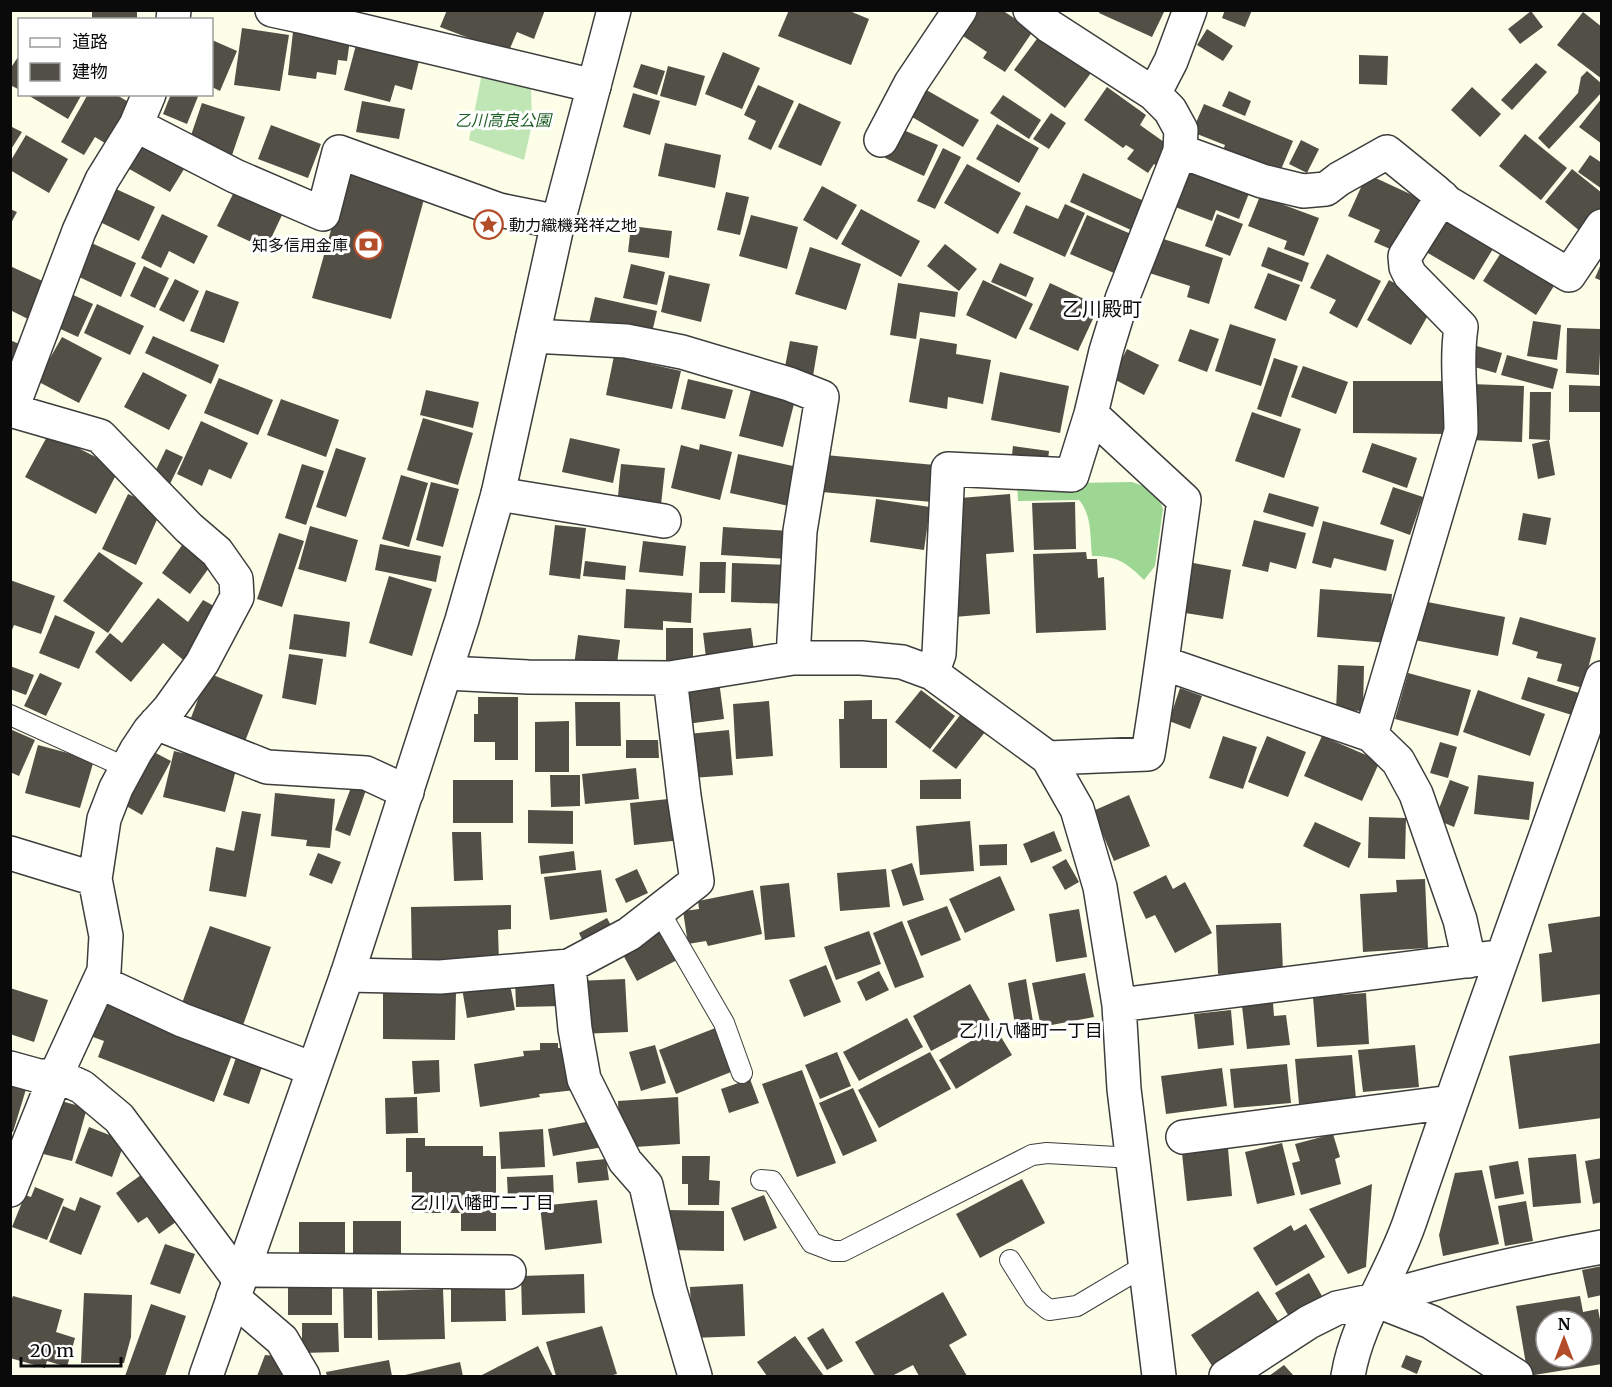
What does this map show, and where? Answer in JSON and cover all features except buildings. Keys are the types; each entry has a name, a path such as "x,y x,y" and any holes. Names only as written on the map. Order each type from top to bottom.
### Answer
{"street":[{"path":"272,10 594,86"},
{"path":"206,1377 347,975 446,673 498,494 558,222 614,10"},
{"path":"881,140 911,83 960,10"},
{"path":"932,673 939,654 948,469 1072,475 1122,299 1180,151 1181,130 1170,110 1154,94 1049,26 1030,10"},
{"path":"1154,94 1171,61 1190,10"},
{"path":"10,1190 56,1075 104,970 106,936 95,879 104,819 116,788 127,768 150,730 170,708 202,663 237,597 236,579 217,552 189,528 100,436 12,410 80,231 102,180 136,125 148,96"},
{"path":"136,125 235,176 323,214 339,152 499,210 558,222"},
{"path":"1180,151 1262,181 1303,191 1326,189 1339,179 1387,152 1448,203 1569,275 1602,226"},
{"path":"1371,735 1461,431 1461,393 1457,364 1461,327 1410,275 1406,267 1405,256 1442,197"},
{"path":"533,336 626,341 789,384 822,397 801,531 793,658"},
{"path":"1048,758 1148,754 1163,663 1164,638 1184,500 1091,414"},
{"path":"498,494 664,521"},
{"path":"446,673 528,677 670,678 793,658 861,658 902,662 932,673 1048,758 1077,809 1100,887 1119,1005 1124,1089 1159,1377"},
{"path":"1163,663 1371,735 1398,761 1416,794 1460,920 1469,961"},
{"path":"347,975 440,977 570,966 629,934 697,881 670,678"},
{"path":"1348,1377 1356,1342 1402,1246 1602,678"},
{"path":"156,723 267,767 366,773 407,792"},
{"path":"10,854 95,879"},
{"path":"1119,1005 1503,957"},
{"path":"570,966 575,1029 584,1079 625,1161 646,1185 689,1374"},
{"path":"100,982 182,1020 313,1069"},
{"path":"10,1068 39,1076 56,1075 82,1087 119,1118 282,1340 303,1377"},
{"path":"1184,1137 1451,1102"},
{"path":"1226,1377 1309,1322 1337,1308 1375,1300 1436,1282 1602,1247"},
{"path":"238,1282 509,1272"},
{"path":"1375,1300 1431,1322 1516,1377"}],"lane":[{"path":"10,715 127,768"},
{"path":"659,911 724,1023 742,1073"},
{"path":"761,1180 772,1181 812,1243 833,1251 843,1251 1032,1155 1047,1153 1132,1158"},
{"path":"1010,1260 1034,1298 1049,1310 1077,1306 1146,1265"}],"green space":[{"name":"乙川高良公園","path":"482,73 531,87 532,124 524,160 469,140"},
{"path":"1132,482 1149,488 1158,495 1163,509 1155,566 1144,580 1121,561 1092,556 1088,519 1079,500 1018,501 1017,484"}],"place":[{"name":"動力織機発祥之地","path":"488,225"},
{"name":"知多信用金庫","path":"369,245"}],"district":[{"name":"乙川殿町","path":"1102,309"},
{"name":"乙川八幡町一丁目","path":"1031,1031"},
{"name":"乙川八幡町二丁目","path":"482,1203"}]}
